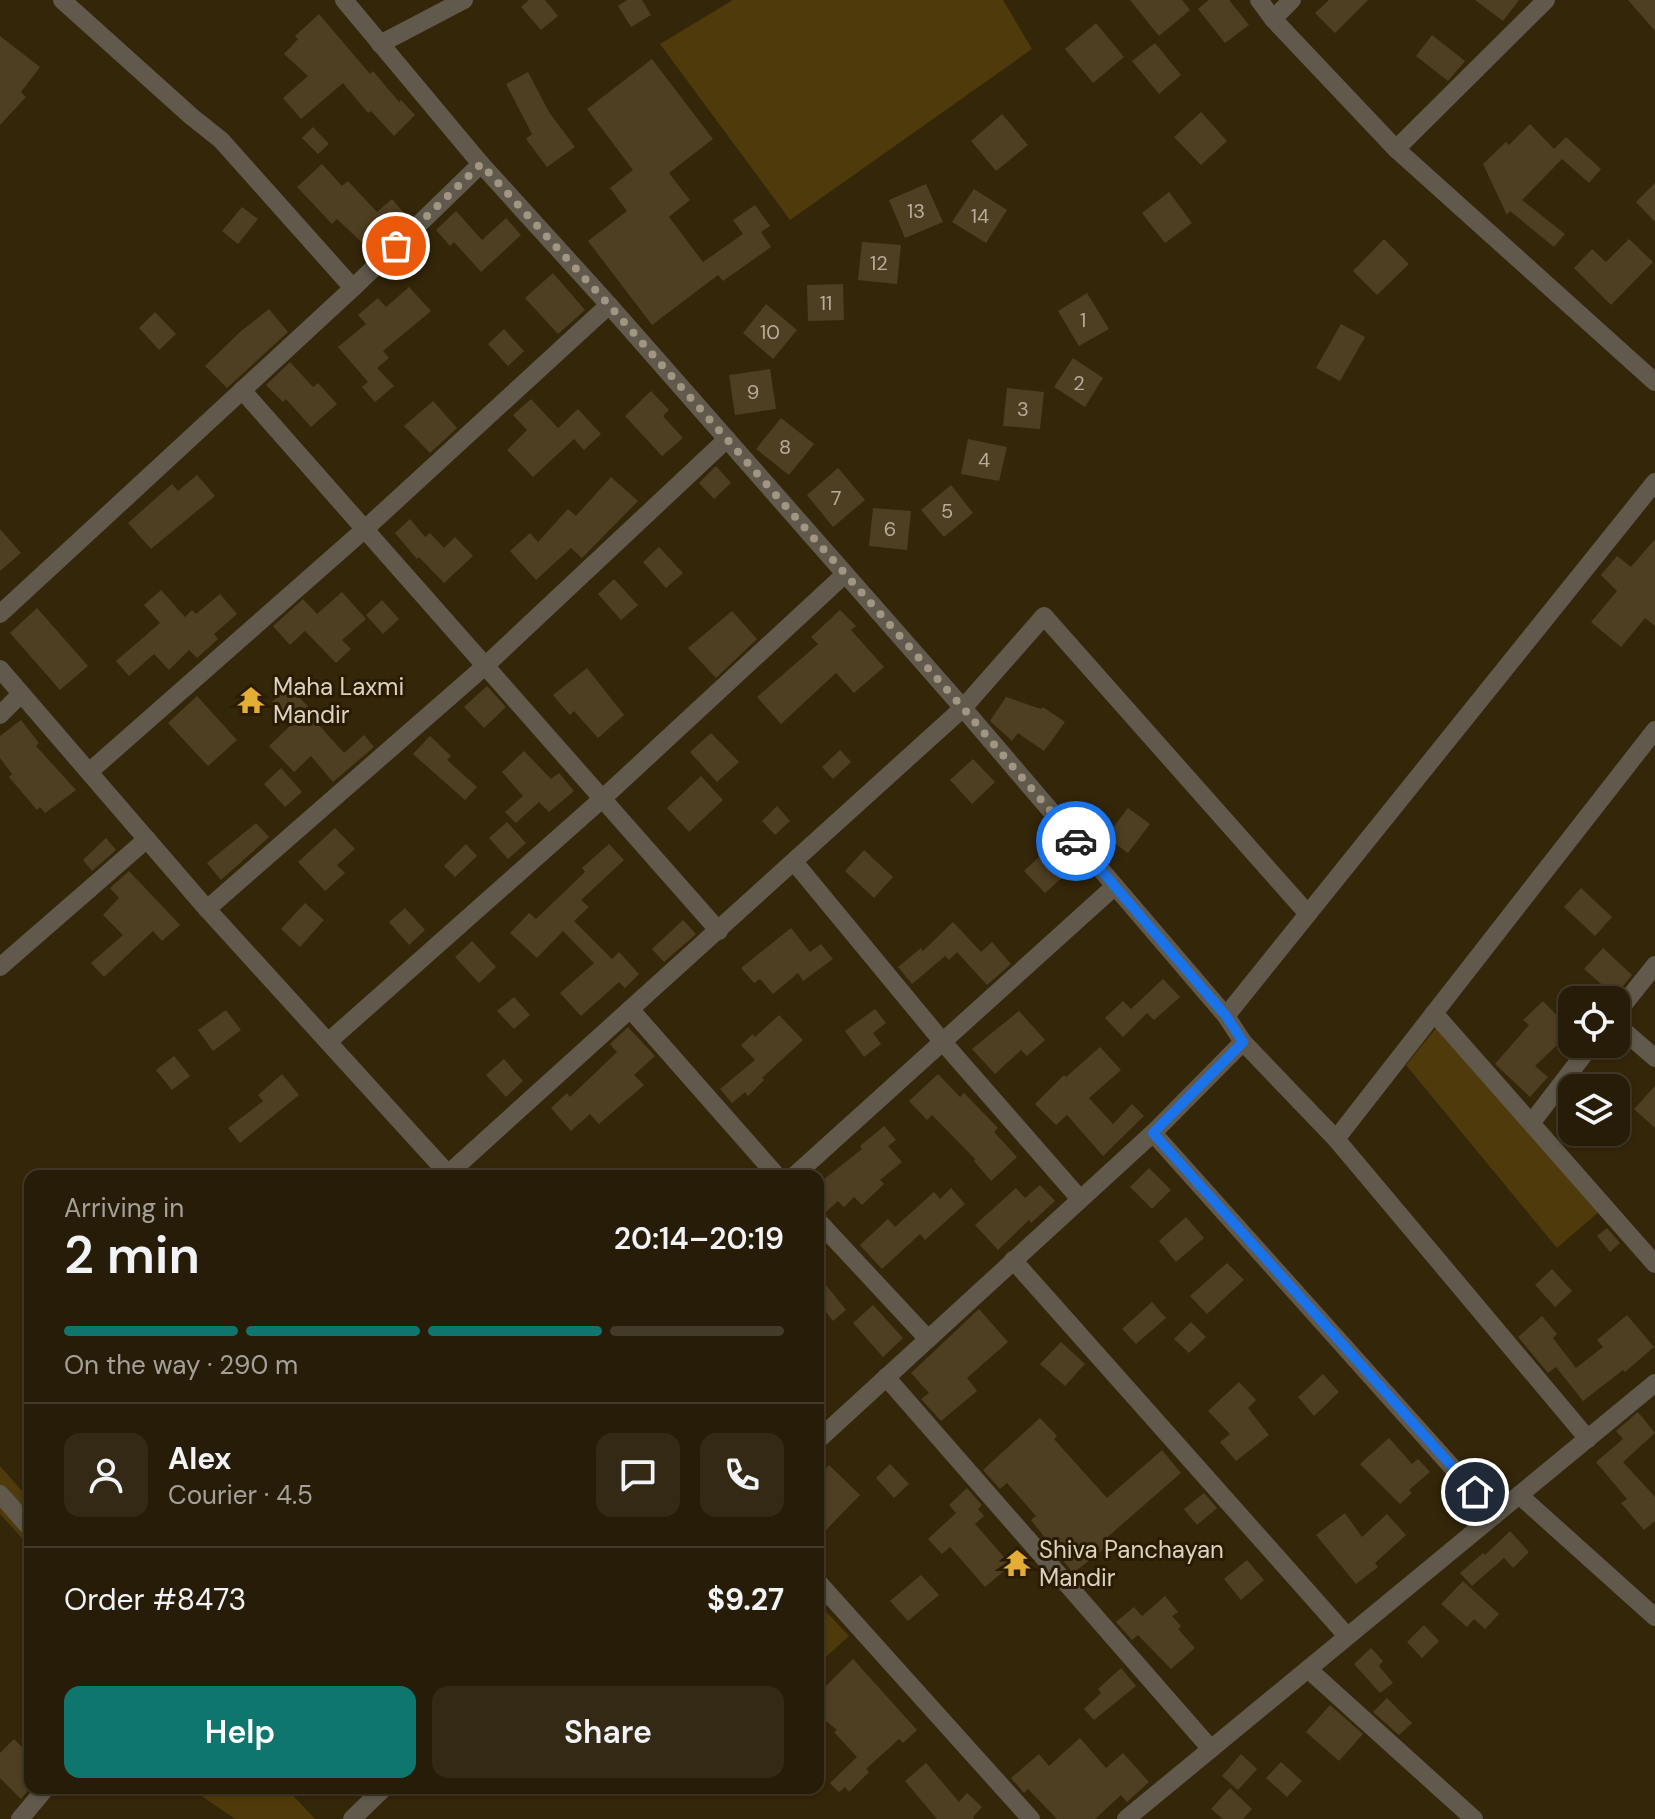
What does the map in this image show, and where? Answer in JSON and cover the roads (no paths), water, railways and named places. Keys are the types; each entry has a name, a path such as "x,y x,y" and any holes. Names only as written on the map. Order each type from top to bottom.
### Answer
{"street":[{"path":"62,0 221,140 353,288"},
{"path":"344,0 481,164 963,708 1226,1016 1243,1042 1336,1139 1588,1439"},
{"path":"380,44 464,0"},
{"path":"1259,0 1273,19 1396,149 1655,382"},
{"path":"1273,19 1292,0"},
{"path":"1396,149 1546,0"},
{"path":"0,614 353,288 481,164"},
{"path":"89,772 365,529 609,305"},
{"path":"242,390 719,931"},
{"path":"207,909 485,666 727,439"},
{"path":"1226,1016 1655,482"},
{"path":"328,1042 602,799 844,575"},
{"path":"455,1170 963,708 1044,616 1308,914"},
{"path":"0,669 207,909 444,1170"},
{"path":"0,715 21,694"},
{"path":"1336,1139 1655,730"},
{"path":"0,967 147,839"},
{"path":"795,863 942,1041 1080,1199"},
{"path":"801,1170 1115,886"},
{"path":"1630,996 1655,965"},
{"path":"631,1010 772,1170"},
{"path":"1434,1013 1655,1264"},
{"path":"1630,1036 1655,1058"},
{"path":"824,1434 1153,1133 1243,1042"},
{"path":"1532,1122 1581,1058"},
{"path":"1153,1133 1495,1515"},
{"path":"824,1227 928,1339"},
{"path":"1013,1260 1347,1636"},
{"path":"886,1377 1211,1749"},
{"path":"1126,1819 1655,1383"},
{"path":"0,1494 24,1521"},
{"path":"1519,1495 1655,1617"},
{"path":"824,1589 1031,1819"},
{"path":"1308,1669 1474,1819"},
{"path":"20,1819 41,1794"},
{"path":"352,1819 378,1794"}],"place":[{"name":"Maha Laxmi Mandir","path":"251,700"},
{"name":"Shiva Panchayan Mandir","path":"1017,1563"}]}
